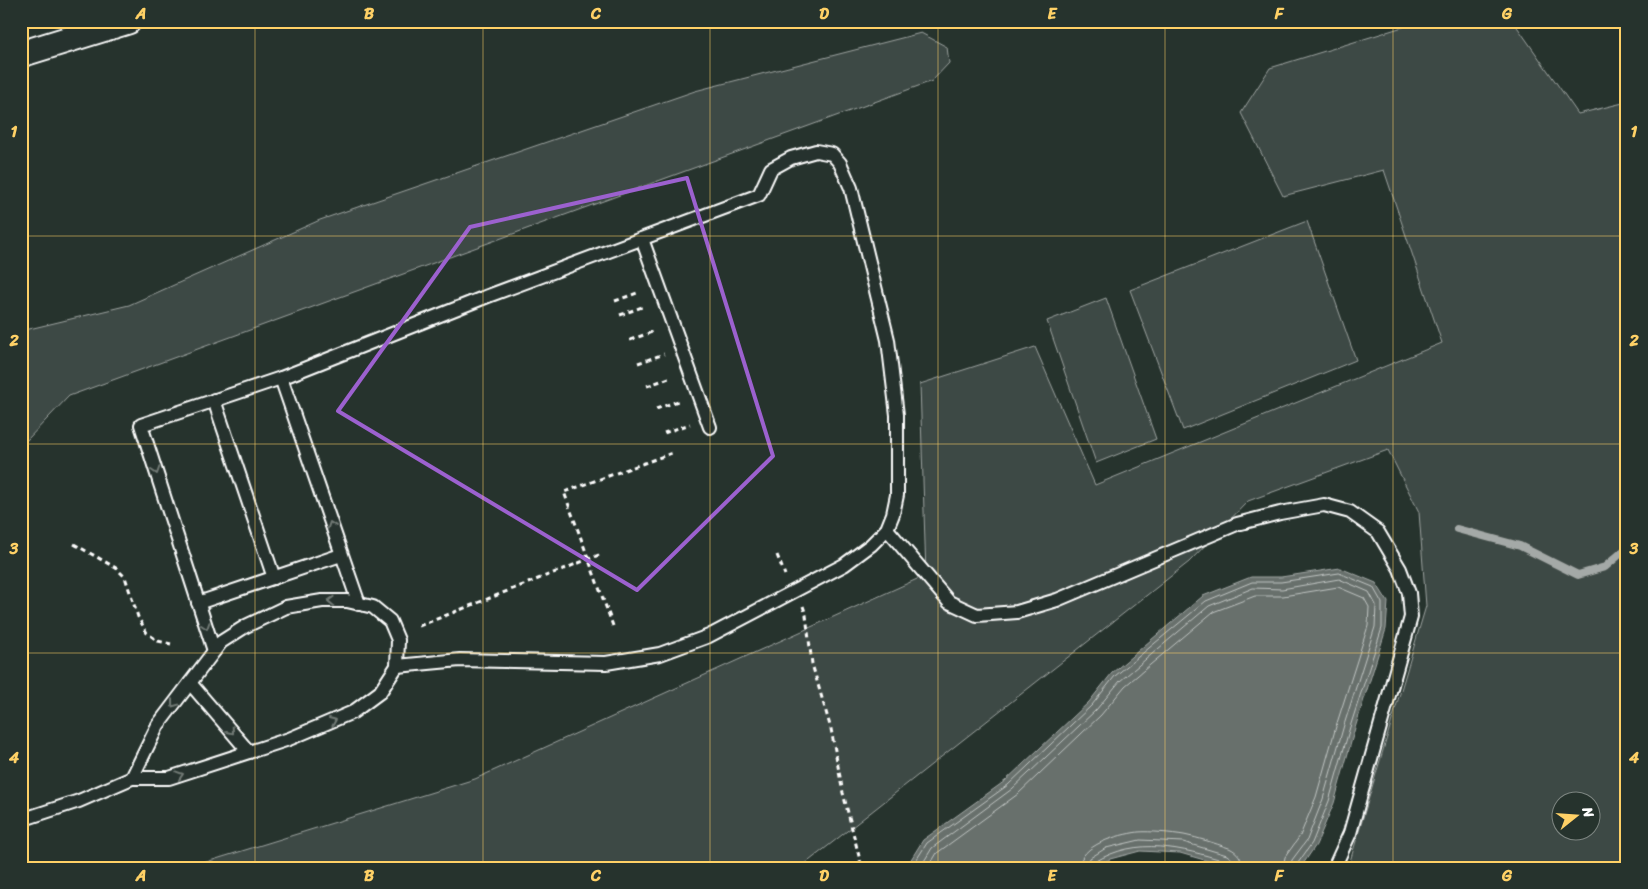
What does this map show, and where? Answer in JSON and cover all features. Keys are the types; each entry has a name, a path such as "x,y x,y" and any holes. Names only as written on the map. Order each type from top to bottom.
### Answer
{"street":[{"path":"21,54 128,21"}],"lane":[{"path":"214,651 141,425 281,378 488,296 759,195 771,169 791,158 816,151 832,154 840,163 851,188 889,350 897,415 897,495 893,514 887,529 871,545 844,565 709,636 660,654 606,663 460,660 397,666"},
{"path":"642,239 709,422"},
{"path":"281,378 359,604"},
{"path":"214,400 274,578"},
{"path":"887,529 949,602 977,615 1017,612 1056,600 1237,524 1280,513 1324,505 1350,512 1378,532 1400,569 1409,593 1411,617 1350,833 1334,868"},
{"path":"198,603 341,555"},
{"path":"21,820 79,800 132,778 169,778 289,739 353,712 380,692 397,666 398,640 390,621 373,608 347,602 322,601 286,607 246,626 221,642 158,725 132,778"},
{"path":"190,683 248,752"}],"path":[{"path":"615,301 659,285"},
{"path":"620,315 664,299"},
{"path":"630,340 673,324"},
{"path":"638,363 682,347"},
{"path":"647,386 690,371"},
{"path":"656,409 698,394"},
{"path":"664,432 709,422"},
{"path":"613,626 564,492 672,453"},
{"path":"74,544 116,568 125,578 138,617 147,633 158,641 171,644"},
{"path":"776,554 806,614 812,664 831,729 843,793 862,868"},
{"path":"419,626 599,556"}],"highlighted area":[{"path":"687,178 773,456 637,590 338,411 470,227"}],"shaded area":[{"path":"1406,21 1513,21 1578,114 1627,102 1627,868 1348,868 1426,606 1419,512 1388,450 1248,501 1189,562 800,868 187,868 475,779 926,575 920,384 1035,347 1095,485 1442,343 1384,170 1283,196 1241,113 1270,68 1406,26"},
{"path":"921,33 947,47 949,63 932,81 69,396 21,444 21,331 129,305 320,220 695,91"},
{"path":"1307,221 1356,360 1183,430 1130,290"},
{"path":"1106,298 1156,439 1096,463 1047,321"}],"water":[{"path":"1340,568 1376,583 1388,602 1386,629 1334,803 1316,845 1301,867 1232,868 1180,853 1140,851 1110,859 1094,868 909,868 910,861 923,840 1005,781 1089,702 1112,673 1203,596 1251,577 1281,577"}],"waterway":[{"path":"1457,529 1520,546 1578,575 1605,567 1627,548"}]}
